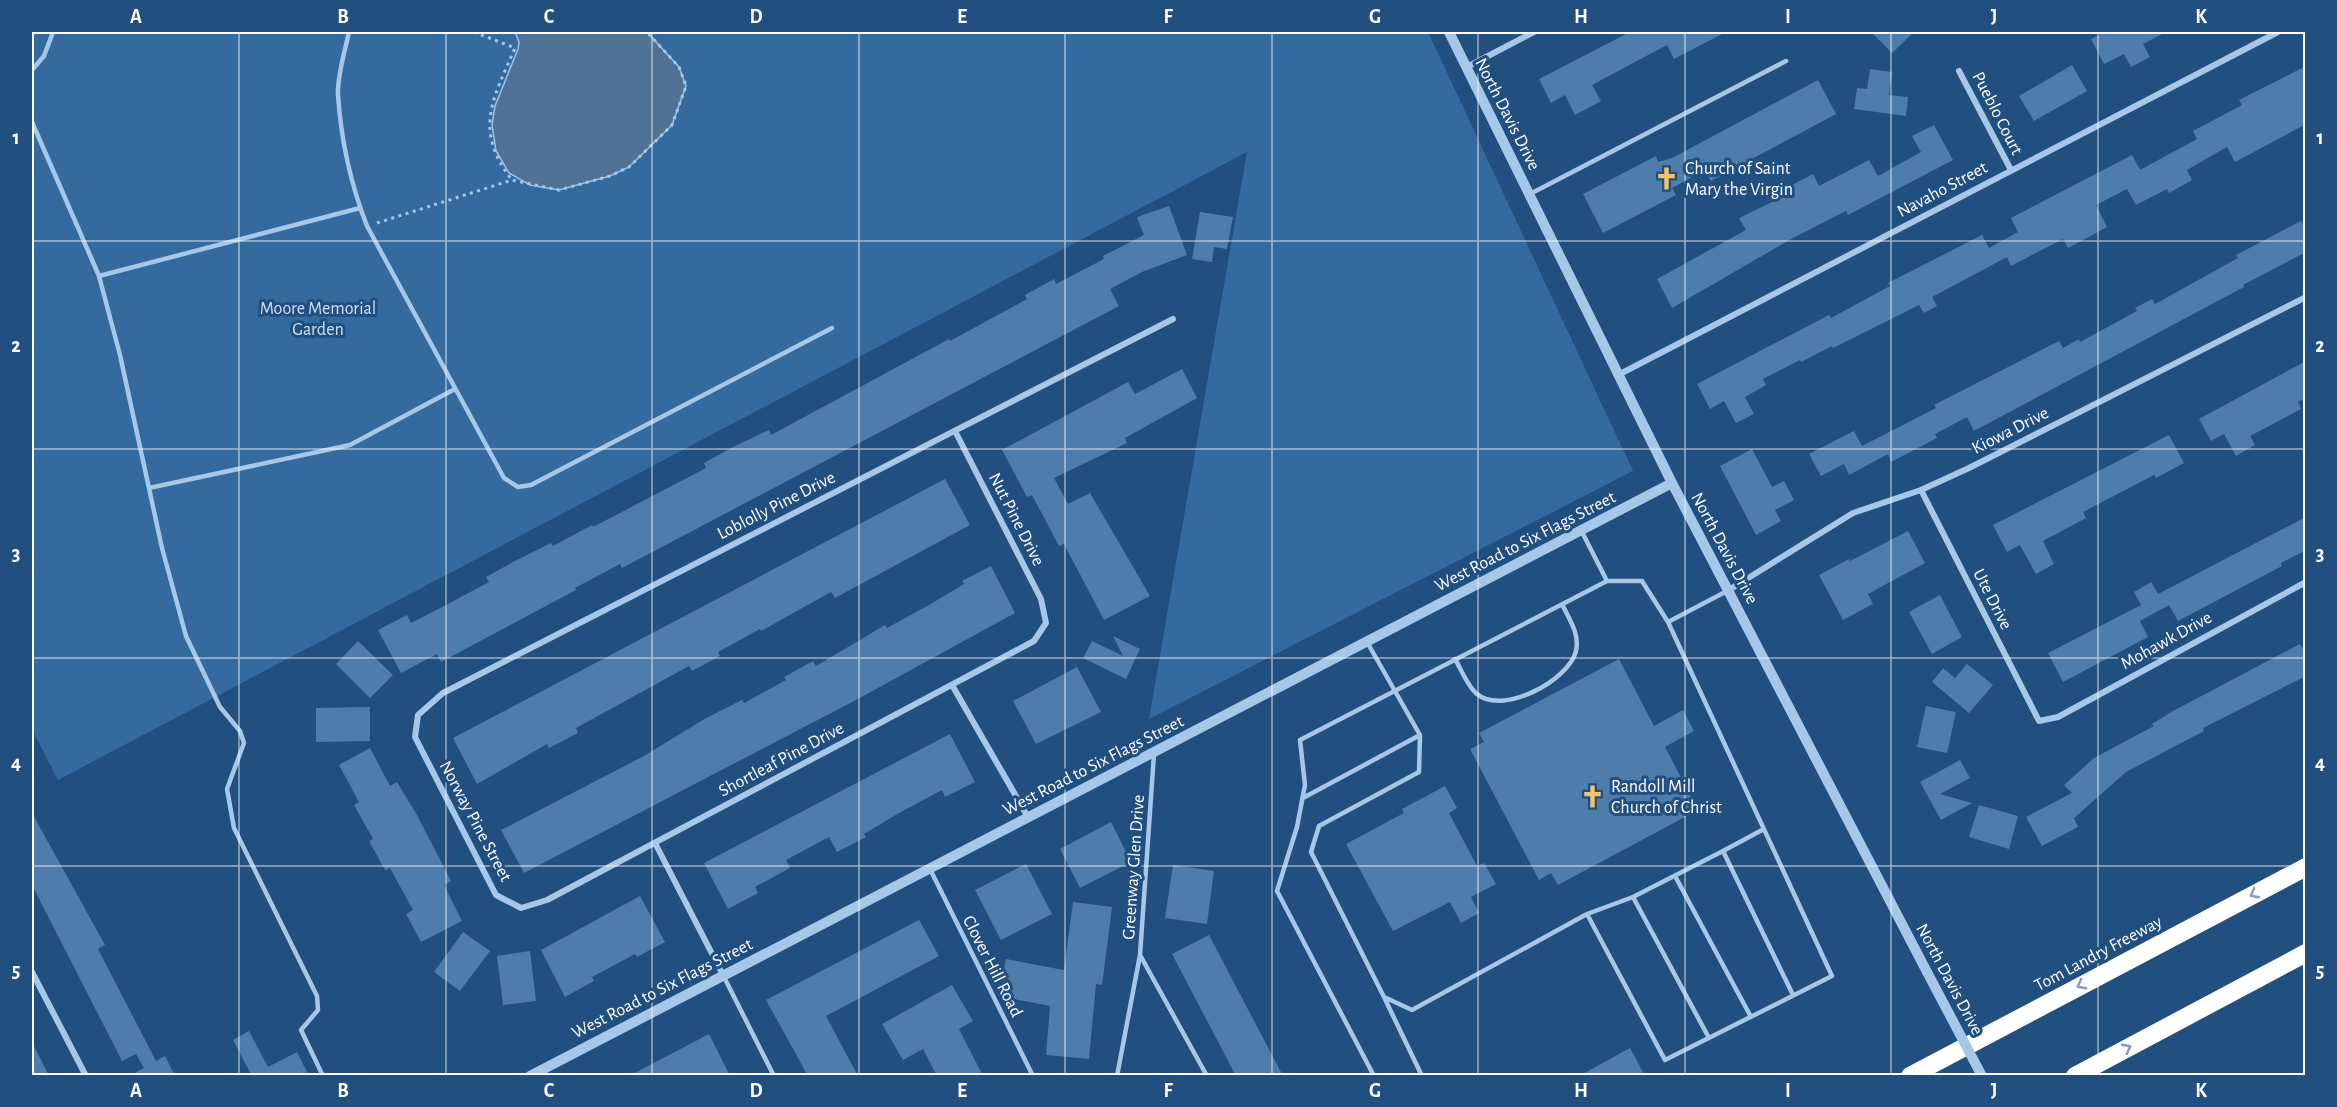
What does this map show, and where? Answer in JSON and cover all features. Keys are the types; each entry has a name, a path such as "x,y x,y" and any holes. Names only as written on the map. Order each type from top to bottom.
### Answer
{"highway":[{"name":"Tom Landry Freeway","path":"1910,1076 2306,867"},
{"path":"2075,1076 2306,953"}],"street":[{"name":"North Davis Drive","path":"1449,32 1672,483 1982,1076"},
{"path":"1467,67 1534,32"},
{"name":"Navaho Street","path":"1620,374 2278,32"},
{"name":"Pueblo Court","path":"1959,70 2011,170"},
{"name":"Kiowa Drive","path":"1729,590 1853,513 1921,490 2306,297"},
{"name":"Loblolly Pine Drive","path":"415,737 418,714 443,693 1173,319"},
{"name":"Nut Pine Drive","path":"955,431 1041,598 1046,623"},
{"name":"West Road to Six Flags Street","path":"532,1075 1672,483"},
{"name":"Ute Drive","path":"1921,490 2039,721"},
{"name":"Mohawk Drive","path":"2039,721 2058,717 2306,582"},
{"name":"Shortleaf Pine Drive","path":"521,908 547,900 1034,641 1046,623"},
{"path":"952,685 1028,817"},
{"name":"Norway Pine Street","path":"415,737 496,895 521,908"},
{"path":"655,843 723,975"},
{"path":"32,972 86,1076"}],"lane":[{"path":"32,70 44,56 53,32"},
{"path":"349,32 338,93 349,168 360,208 367,226 504,478 518,487 531,484 832,328"},
{"path":"1530,194 1786,61"},
{"path":"32,122 99,276 120,355 149,488 186,636 220,707 240,731 244,743 227,789 234,828 317,996 318,1010 301,1030 323,1076"},
{"path":"99,276 360,208"},
{"path":"149,488 351,445 455,389"},
{"path":"1581,530 1607,581"},
{"path":"1374,1076 1277,891 1297,827 1305,785 1300,740 1607,581 1642,580 1668,622 1832,976 1665,1060 1587,914"},
{"path":"1668,622 1729,590"},
{"path":"1455,659 1477,694 1495,701 1510,702 1532,691 1561,674 1570,664 1576,651 1576,634 1562,604"},
{"path":"1367,641 1420,735 1419,772 1319,826 1311,852 1422,1076"},
{"path":"1303,798 1420,735"},
{"name":"Greenway Glen Drive","path":"1154,752 1140,955 1207,1076"},
{"path":"1382,993 1384,997 1412,1010 1587,914 1633,897 1764,828"},
{"path":"1723,851 1793,995"},
{"name":"Clover Hill Road","path":"929,868 1034,1076"},
{"path":"1675,876 1751,1017"},
{"path":"1633,897 1709,1038"},
{"path":"1117,1076 1140,955"},
{"path":"723,975 774,1076"}],"path":[{"path":"474,32 515,48 491,108 489,134 496,159 512,180"},
{"path":"367,226 512,180 559,189 610,176 628,167 672,125 686,86 679,67 646,32"}],"green space":[{"name":"Moore Memorial Garden","path":"32,32 1428,32 1633,471 1149,719 1247,152 58,780 32,729"}],"shaded area":[{"path":"515,32 647,32 679,67 686,86 672,125 629,167 610,176 559,190 530,185 509,173 496,151 492,125 495,106 518,49 519,42"}],"building":[{"path":"1630,32 1726,32 1674,59 1667,45 1592,85 1601,101 1575,115 1565,95 1551,103 1539,79"},
{"path":"1871,32 1914,32 1892,53"},
{"path":"2105,32 2166,32 2143,44 2150,57 2131,67 2124,54 2104,64 2091,39"},
{"path":"2072,65 2087,91 2034,121 2019,96"},
{"path":"2306,66 2306,124 2235,162 2227,147 2187,170 2192,180 2169,193 2167,189 2136,205 2127,189 2096,205 2107,227 2068,248 2063,239 2011,266 2007,257 1932,297 1937,306 1924,313 1919,305 1833,348 1832,346 1801,362 1800,360 1763,379 1766,385 1745,397 1754,414 1736,423 1724,401 1710,409 1697,384 1829,315 1831,318 1890,286 1888,283 1982,235 1989,248 2018,232 2011,218 2132,155 2140,170 2197,139 2193,131 2242,105 2239,100"},
{"path":"1870,69 1892,72 1889,95 1908,97 1906,116 1854,109 1857,88 1867,89"},
{"path":"1818,80 1836,114 1711,181 1705,170 1672,188 1676,195 1603,233 1583,194 1656,156 1658,162 1672,158"},
{"path":"1934,125 1953,160 1848,215 1846,211 1793,238 1672,308 1657,279 1746,230 1739,218 1793,192 1790,186 1813,174 1819,186 1869,160 1878,176 1921,152 1912,136"},
{"path":"1169,206 1187,255 1142,272 1110,289 1119,306 622,568 620,564 441,662 437,654 401,673 378,630 407,615 411,623 489,582 486,577 515,561 551,543 553,546 592,525 593,527 706,468 704,463 733,447 769,430 771,435 1027,299 1025,295 1054,279 1056,284 1104,259 1103,256 1144,235 1137,217"},
{"path":"1200,212 1233,217 1227,249 1214,247 1212,262 1192,259"},
{"path":"2301,221 2306,229 2306,252 1974,431 1967,417 1935,434 1937,438 1891,462 1888,454 1849,475 1844,464 1821,476 1809,454 1854,431 1862,446 1936,408 1934,405 2059,341 2063,348 2079,339 2080,342 2137,311 2135,308 2152,299 2155,304 2238,258 2236,255"},
{"path":"2306,361 2306,398 2298,402 2301,409 2250,436 2255,445 2236,456 2224,434 2211,441 2199,419"},
{"path":"1182,369 1197,398 1125,438 1127,443 1054,478 1068,504 1090,493 1150,596 1104,620 1064,544 1059,546 1032,495 1027,497 1002,450 1128,382 1135,394"},
{"path":"2169,435 2184,463 2156,478 2154,475 2083,512 2086,518 2043,541 2054,564 2036,574 2020,545 2007,552 1993,525"},
{"path":"1752,449 1772,487 1784,481 1794,500 1775,510 1781,521 1756,535 1720,466"},
{"path":"945,479 970,525 835,598 831,592 761,631 760,629 718,652 720,656 692,671 689,666 576,728 578,733 549,748 547,744 477,784 453,738"},
{"path":"2306,517 2306,550 2281,563 2282,566 2178,621 2169,605 2140,621 2148,637 2063,682 2048,653 2141,605 2134,592 2151,582 2158,594"},
{"path":"1908,531 1925,563 1868,594 1873,604 1843,620 1819,575"},
{"path":"991,566 1015,613 856,700 524,873 501,830 644,756 706,718 742,700 744,703 786,680 784,677 813,661 816,666 885,625 887,628 964,584 962,581"},
{"path":"1940,595 1962,637 1932,654 1909,612"},
{"path":"1113,636 1140,649 1126,679 1083,658 1092,641 1123,656"},
{"path":"358,641 393,675 370,698 336,664"},
{"path":"2300,644 2306,654 2306,676 2203,728 2204,731 2126,772 2074,818 2078,827 2042,846 2026,817 2072,793 2064,785 2094,758 2154,726 2152,724 2173,711"},
{"name":"Randoll Mill Church of Christ","path":"1619,659 1654,726 1683,710 1694,731 1665,747 1698,810 1558,885 1551,873 1539,880 1470,749 1484,742 1479,733"},
{"path":"1967,664 1993,685 1969,713 1932,682 1943,668 1955,678"},
{"path":"1077,667 1101,712 1036,744 1013,701"},
{"path":"1926,706 1956,712 1947,753 1917,747"},
{"path":"370,707 370,741 316,742 316,708"},
{"path":"950,734 975,782 945,797 942,790 899,813 864,834 866,837 837,852 829,837 786,860 790,868 755,887 758,893 728,909 704,863"},
{"path":"370,748 390,786 397,782 417,815 451,881 444,885 462,921 421,942 406,914 413,910 390,868 385,870 369,841 373,839 354,805 359,802 339,765"},
{"path":"1960,760 1970,778 1940,794 1972,803 1941,820 1920,782"},
{"path":"1445,786 1457,808 1449,813 1477,866 1484,863 1496,884 1471,897 1479,913 1461,923 1450,902 1393,931 1346,844 1404,813 1402,809"},
{"path":"1979,805 2018,816 2009,849 1969,837"},
{"path":"32,813 105,945 98,949 156,1061 165,1056 175,1076 129,1076 144,1068 136,1054 122,1061 32,885"},
{"path":"1111,822 1131,862 1080,888 1060,849"},
{"path":"1026,864 1052,914 1001,940 975,890"},
{"path":"1173,865 1214,871 1207,924 1165,918"},
{"path":"640,896 665,942 637,957 635,954 592,977 594,981 565,997 541,950"},
{"path":"1073,902 1112,907 1102,985 1096,984 1089,1059 1046,1055 1050,1006 998,996 1006,959 1064,970"},
{"path":"919,920 939,956 826,1016 858,1076 808,1076 766,1000"},
{"path":"463,932 490,951 460,991 434,972"},
{"path":"1209,935 1283,1076 1236,1076 1172,954"},
{"path":"530,951 536,1001 503,1005 497,956"},
{"path":"952,985 973,1021 959,1029 983,1076 937,1076 923,1049 903,1060 882,1024"},
{"path":"249,1031 268,1067 297,1052 309,1076 252,1076 233,1040"},
{"path":"709,1034 730,1076 629,1076"},
{"path":"32,1042 49,1076 32,1076"},
{"path":"1630,1048 1645,1076 1579,1076"}],"place":[{"name":"Church of Saint Mary the Virgin","path":"1667,178"},
{"name":"Randoll Mill Church of Christ","path":"1593,796"}]}
